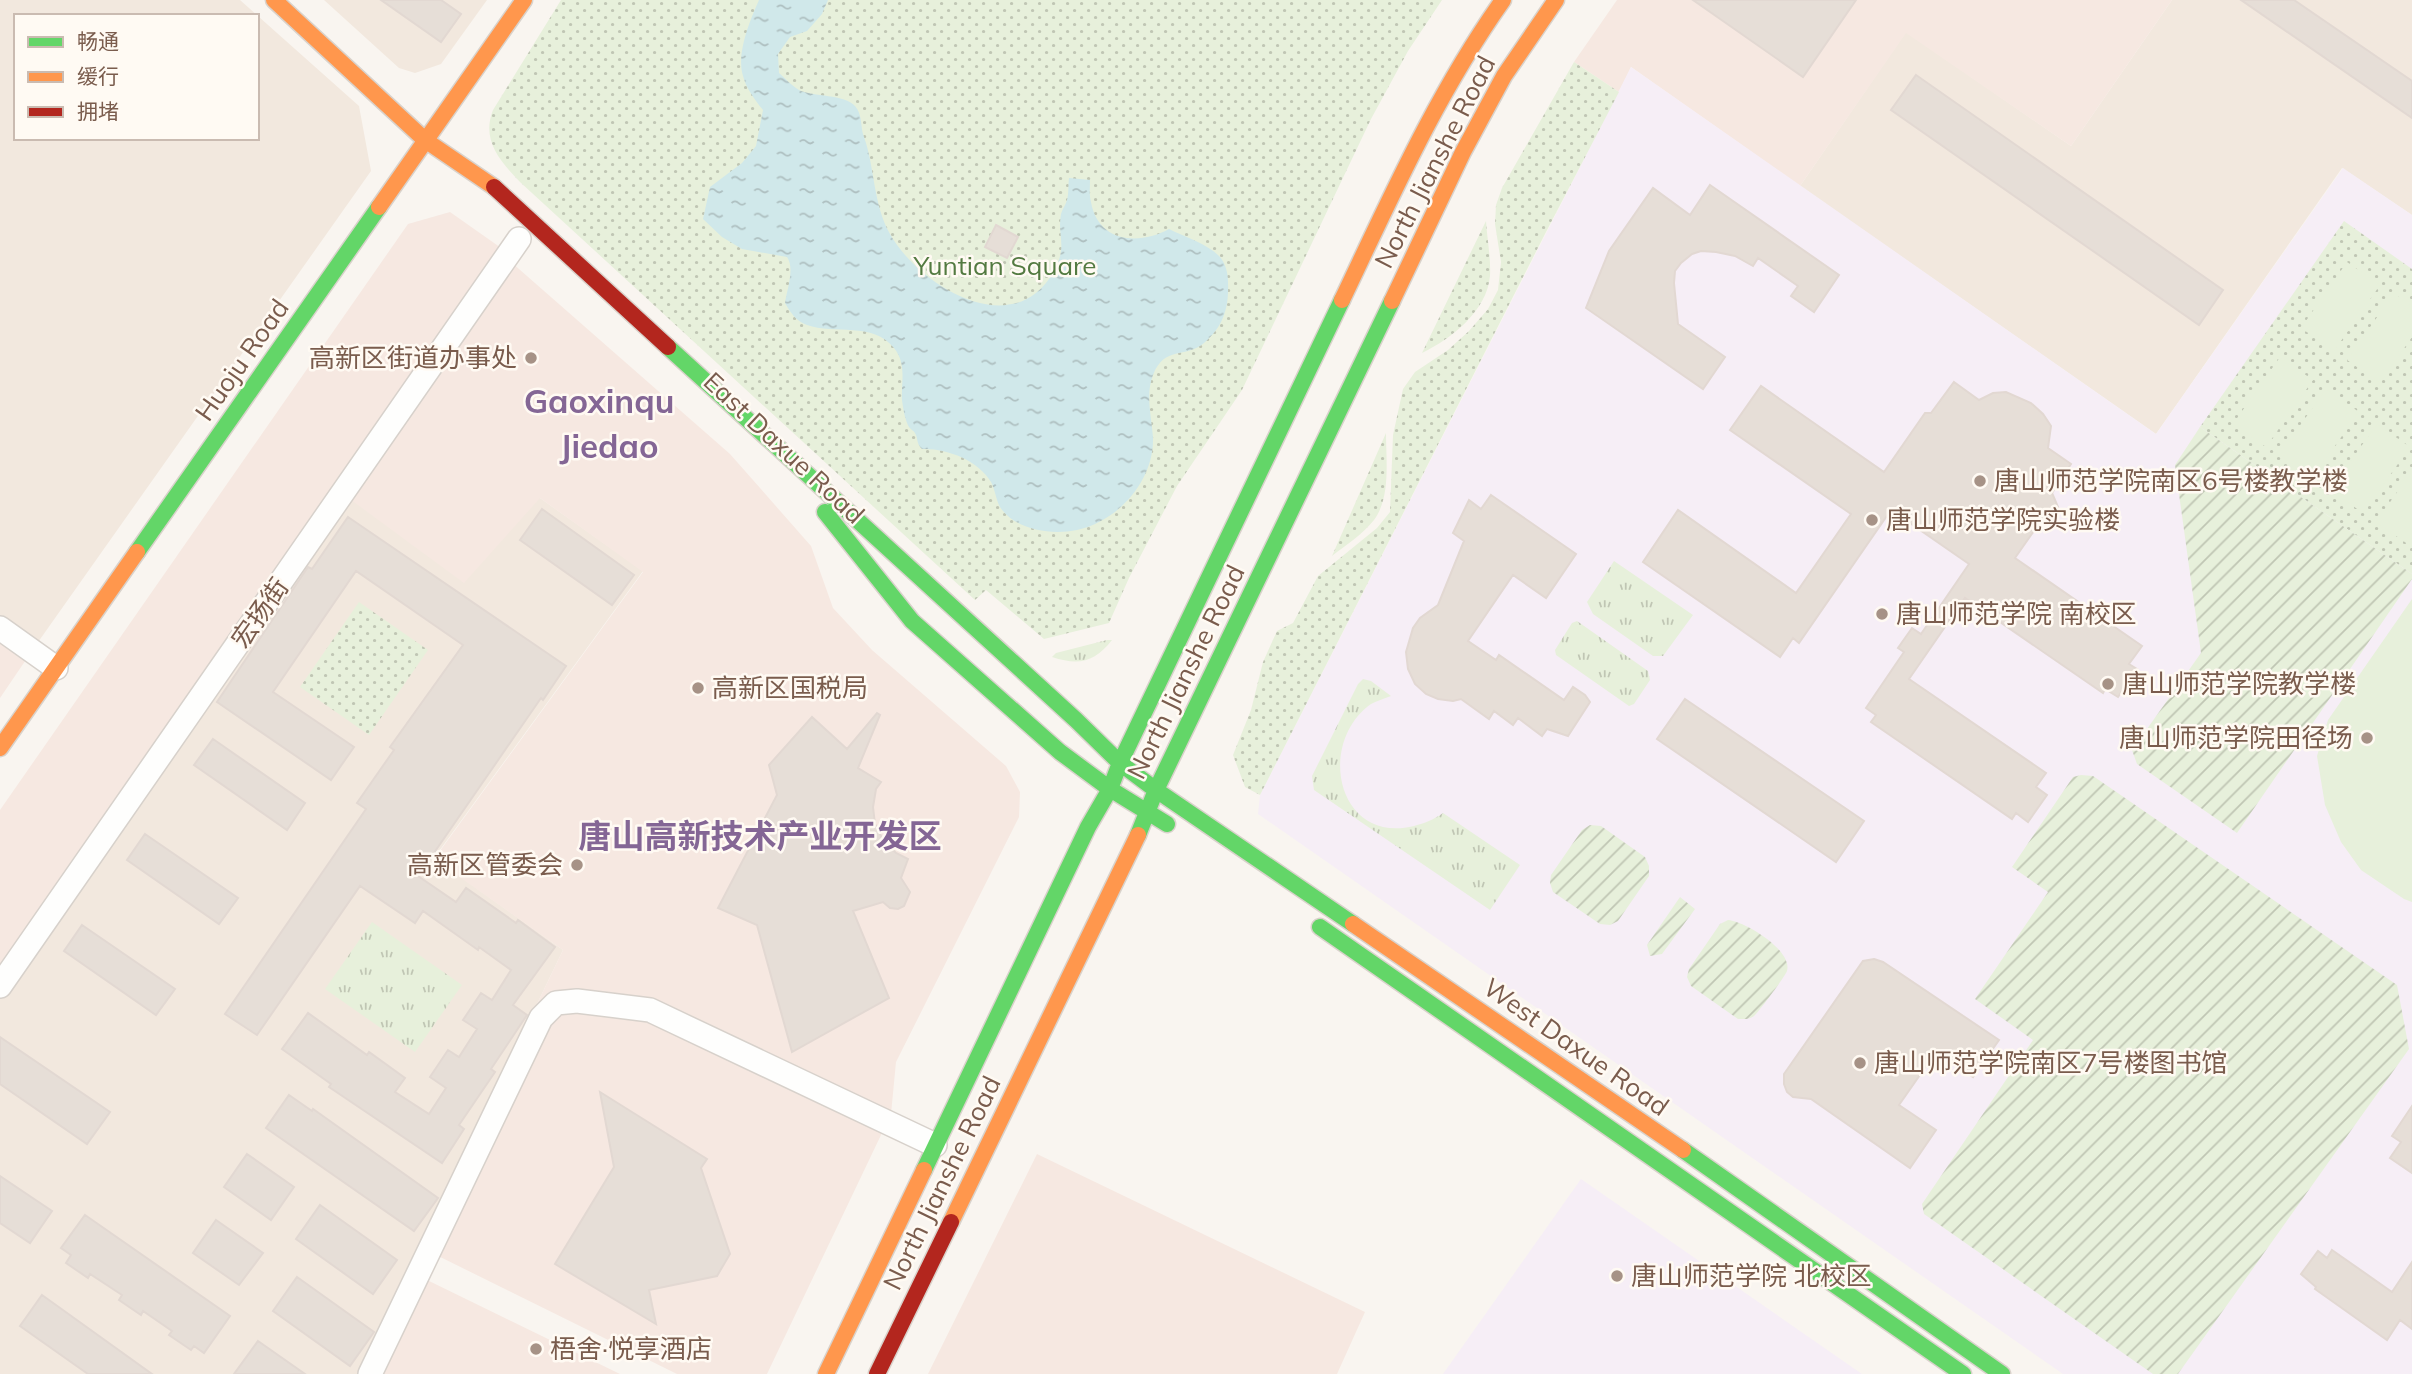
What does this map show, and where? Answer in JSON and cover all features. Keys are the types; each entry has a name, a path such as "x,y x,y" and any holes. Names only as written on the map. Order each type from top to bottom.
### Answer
{"main road":[{"name":"Huoju Road","path":"0,748 524,0"},
{"name":"North Jianshe Road","path":"826,1374 1088,827 1110,789 1120,763 1421,136 1471,46 1503,0"},
{"name":"North Jianshe Road","path":"877,1374 1463,152 1504,76 1556,0"},
{"name":"East Daxue Road","path":"280,2 425,141 465,187"},
{"name":"East Daxue Road","path":"425,141 496,189 1056,701 1120,763"},
{"name":"East Daxue Road","path":"810,499 829,516 912,621 1060,752 1110,789"},
{"name":"West Daxue Road","path":"1120,763 1568,1070 2002,1374"},
{"path":"1110,789 1178,830"},
{"name":"West Daxue Road","path":"1312,922 1963,1374"}],"street":[{"name":"宏扬街","path":"0,986 519,239"},
{"path":"0,628 56,668"},
{"path":"370,1374 541,1017 556,1003 577,1000 650,1010 935,1146"}],"shaded area":[{"path":"0,0 240,0 256,14 14,14 14,140 259,140 259,17 359,106 371,171 36,645 0,620"},
{"path":"324,0 487,0 441,64 415,73 399,68"},
{"path":"1617,0 2172,0 2071,146 1906,33 1800,186 1631,67 1619,92 1574,62"},
{"path":"2172,0 2412,0 2412,215 2342,168 2156,434 1800,186 1906,32 2071,146"},
{"name":"唐山师范学院 南校区","path":"1631,67 2156,434 2343,168 2412,215 2412,1374 2063,1374 1258,814 1260,795"},
{"path":"450,212 504,250 0,969 0,810 408,224"},
{"path":"511,262 730,454 811,546 833,608 872,650 1006,766 1020,792 1019,817 896,1062 891,1114 767,1374 677,1374 420,1247 563,950 434,859 643,572 540,498 464,583 343,494"},
{"path":"343,494 540,498 643,571 434,858 563,950 359,1374 0,1374 0,986"},
{"path":"0,620 36,645 0,698"},
{"path":"1037,1154 1365,1312 1337,1374 928,1374"},
{"name":"唐山师范学院 北校区","path":"1581,1179 1862,1374 1443,1374"},
{"path":"425,1279 620,1374 379,1374"}],"green space":[{"name":"Yuntian Square","path":"561,0 1442,0 1408,51 1371,119 1242,390 1177,486 1109,623 1044,639 986,590 975,600 520,182 506,166 491,140 489,131 493,110"},
{"path":"1574,62 1619,92 1260,795 1245,787 1233,755 1251,710 1263,662 1277,631 1293,623 1318,576 1377,528 1390,512 1393,435 1403,389 1415,372 1448,350 1469,331 1488,309 1498,290 1501,262 1495,224 1496,205 1502,188"},
{"path":"1486,221 1490,276 1482,301 1455,332 1422,353"},
{"path":"2344,221 2412,269 2412,574 2200,427"},
{"path":"2347,262 2380,285 2334,351 2301,328"},
{"path":"2394,293 2412,306 2412,337 2380,383 2347,360"},
{"path":"2280,357 2313,380 2266,447 2233,424"},
{"path":"2326,389 2359,412 2312,478 2279,455"},
{"path":"2377,424 2410,447 2363,513 2330,490"},
{"path":"2200,427 2412,574 2412,579 2237,833 2137,764 2132,750 2201,653 2175,465"},
{"path":"1386,433 1386,478 1379,511 1365,530 1332,556"},
{"path":"2412,471 2412,541 2409,545 2376,522"},
{"path":"1614,561 1693,615 1663,656 1653,656 1593,614 1587,602"},
{"name":"唐山师范学院田径场","path":"2412,599 2412,902 2361,870 2341,842 2325,805 2317,756 2328,720"},
{"path":"359,602 428,650 369,735 300,687"},
{"path":"1577,621 1648,671 1650,680 1634,704 1629,706 1556,655 1555,650 1572,623"},
{"path":"1112,640 1099,653 1086,660 1070,661 1052,657 1056,653"},
{"path":"1363,679 1371,681 1391,696 1371,704 1354,721 1344,742 1340,765 1343,787 1352,806 1367,820 1388,828 1414,826 1443,813 1520,865 1490,910 1314,790 1312,776"},
{"path":"2093,776 2397,985 2409,1049 2178,1374 2153,1374 1924,1214 1922,1204 2033,1040 1975,999 2048,892 2012,867 2073,777"},
{"path":"1590,825 1601,826 1645,857 1649,866 1649,876 1618,921 1610,925 1600,924 1553,892 1550,883 1551,875 1582,830"},
{"path":"1680,897 1695,909 1662,954 1650,956 1647,945"},
{"path":"1728,920 1745,925 1766,938 1783,954 1787,963 1787,971 1782,979 1757,1013 1748,1019 1738,1019 1691,986 1687,977 1689,969 1720,924"},
{"path":"372,922 462,985 415,1052 325,989"}],"water":[{"path":"759,0 828,0 822,14 807,31 790,37 778,54 779,73 799,90 844,99 855,106 868,149 884,222 904,254 944,288 968,299 992,305 1016,303 1037,293 1058,262 1061,248 1061,214 1068,197 1069,178 1090,180 1090,199 1095,215 1111,233 1121,237 1145,238 1169,229 1215,252 1222,260 1227,272 1228,291 1221,323 1211,337 1197,348 1169,356 1158,366 1149,390 1153,438 1147,469 1131,497 1106,518 1077,530 1058,532 1037,530 1010,518 999,505 991,482 978,467 951,453 922,449 919,446 905,417 901,360 894,348 875,334 818,328 800,321 785,303 790,273 787,257 742,249 722,237 703,219 710,187 742,163 756,146 763,110 744,80 741,58 748,27"}],"building":[{"path":"381,0 441,0 461,14 441,42"},
{"path":"1693,0 1856,0 1803,77"},
{"path":"2241,0 2294,0 2412,81 2412,118"},
{"path":"1916,75 2223,290 2199,325 1891,110"},
{"path":"1710,185 1839,275 1814,312 1791,296 1798,286 1758,258 1753,266 1735,256 1701,251 1681,263 1675,271 1674,283 1678,324 1725,357 1703,389 1586,308 1609,251 1653,188 1690,215"},
{"path":"996,225 1018,237 1007,258 985,247"},
{"path":"1954,382 1979,400 1993,393 2006,392 2031,403 2043,414 2051,426 2048,448 2071,464 2052,493 2058,507 2050,508 2015,558 2142,646 2129,664 2137,669 2118,697 2105,689 2103,693 1965,598 1909,679 2046,773 2036,787 2047,795 2028,822 2016,813 2012,819 1871,722 1876,715 1866,708 1904,652 1898,648 1912,628 1921,634 1969,564 1891,510 1799,643 1793,638 1780,657 1643,562 1678,510 1796,593 1851,514 1730,430 1761,386 1884,472 1925,413 1931,413"},
{"path":"1491,495 1576,554 1546,598 1513,575 1468,641 1496,660 1499,655 1564,700 1573,687 1585,695 1590,702 1568,736 1547,729 1542,736 1518,718 1513,725 1494,711 1489,719 1461,699 1438,699 1426,694 1415,684 1408,669 1406,652 1413,628 1420,618 1438,605 1464,541 1453,533 1469,500 1481,509"},
{"path":"542,509 634,575 612,605 520,540"},
{"path":"348,517 566,666 418,876 456,902 466,888 555,947 513,1005 527,1015 491,1069 495,1072 459,1125 464,1129 442,1163 329,1087 331,1084 282,1049 308,1013 405,1078 395,1092 429,1114 446,1088 430,1077 448,1050 459,1057 477,1029 463,1020 481,993 492,1000 511,970 479,947 478,950 423,911 415,923 360,886 257,1035 225,1014 366,809 357,803 394,750 390,747 463,645 356,571 273,692 354,747 331,780 217,702 308,567 312,569"},
{"path":"1685,699 1864,821 1836,862 1657,739"},
{"path":"877,713 880,715 858,768 881,782 876,789 873,807 875,824 883,840 896,853 908,859 901,878 910,892 904,906 898,909 890,908 883,902 853,911 889,998 792,1052 757,925 718,908 777,795 769,765 812,717 847,749"},
{"path":"213,739 305,803 287,830 194,765"},
{"path":"145,834 238,898 219,924 127,860"},
{"path":"82,925 175,989 156,1015 64,951"},
{"name":"唐山师范学院南区7号楼图书馆","path":"1874,959 1883,962 1999,1040 1973,1077 1936,1052 1899,1105 1936,1130 1910,1168 1811,1099 1793,1097 1784,1084 1784,1074 1863,961"},
{"path":"0,1037 110,1112 87,1144 0,1084"},
{"path":"600,1092 707,1159 701,1168 730,1254 717,1276 649,1290 656,1324 555,1264 614,1167"},
{"path":"289,1095 312,1111 313,1109 438,1198 414,1231 266,1128"},
{"path":"2412,1106 2412,1173 2390,1158 2401,1142 2392,1136"},
{"path":"247,1154 294,1187 271,1220 224,1187"},
{"path":"0,1176 52,1211 30,1243 0,1223"},
{"path":"320,1205 397,1260 373,1294 296,1239"},
{"path":"85,1215 230,1316 204,1353 194,1346 191,1350 169,1335 172,1331 143,1311 141,1315 119,1300 122,1295 90,1274 88,1278 66,1263 71,1255 61,1248"},
{"path":"216,1220 263,1253 239,1285 193,1253"},
{"path":"2332,1250 2392,1292 2412,1262 2412,1329 2400,1320 2387,1340 2315,1289 2301,1274 2318,1251 2327,1258"},
{"path":"297,1277 374,1332 350,1366 273,1311"},
{"path":"42,1295 152,1374 88,1374 20,1326"},
{"path":"258,1341 305,1374 234,1374"}],"traffic: fast":[{"path":"137,552 379,207"},
{"path":"924,1170 1088,827 1110,789 1120,763 1342,300"},
{"path":"1138,835 1156,790 1392,301"},
{"path":"668,347 1120,763 1353,924"},
{"path":"825,512 912,621 1060,752 1110,789 1167,824"},
{"path":"1320,927 1963,1374"},
{"path":"1683,1150 2002,1374"}],"traffic: slow":[{"path":"274,0 425,140 494,187"},
{"path":"379,207 524,0"},
{"path":"1342,300 1436,109 1479,35 1503,0"},
{"path":"1392,301 1463,152 1504,76 1556,0"},
{"path":"0,748 137,552"},
{"path":"951,1222 1138,835"},
{"path":"1353,924 1683,1150"},
{"path":"826,1374 924,1170"}],"traffic: jam":[{"path":"494,187 668,347"},
{"path":"877,1374 951,1222"}],"place":[{"name":"高新区街道办事处","path":"531,358"},
{"name":"唐山师范学院南区6号楼教学楼","path":"1980,481"},
{"name":"唐山师范学院实验楼","path":"1872,520"},
{"name":"唐山师范学院 南校区","path":"1882,614"},
{"name":"唐山师范学院教学楼","path":"2108,684"},
{"name":"高新区国税局","path":"698,688"},
{"name":"唐山师范学院田径场","path":"2367,738"},
{"name":"高新区管委会","path":"577,865"},
{"name":"唐山师范学院南区7号楼图书馆","path":"1860,1063"},
{"name":"唐山师范学院 北校区","path":"1617,1276"},
{"name":"梧舍·悦享酒店","path":"536,1349"}],"district":[{"name":"Gaoxinqu","path":"599,401"},
{"name":"Jiedao","path":"609,446"},
{"name":"唐山高新技术产业开发区","path":"760,836"}]}
